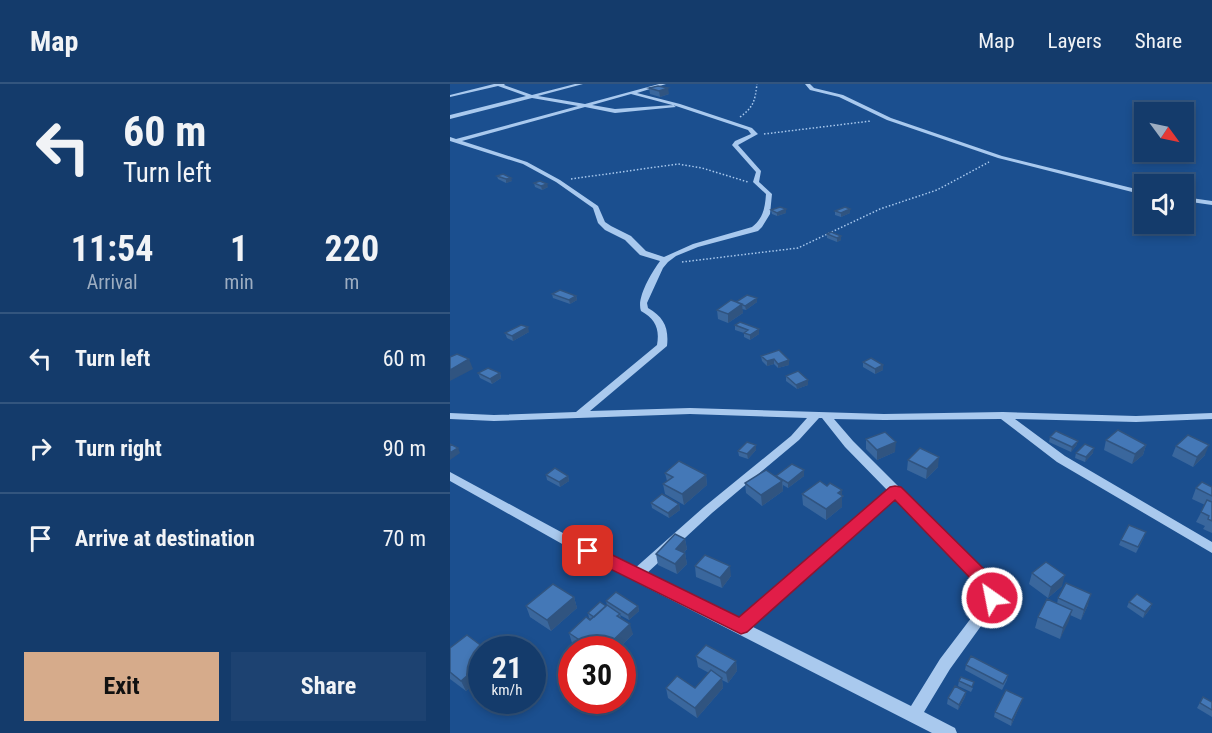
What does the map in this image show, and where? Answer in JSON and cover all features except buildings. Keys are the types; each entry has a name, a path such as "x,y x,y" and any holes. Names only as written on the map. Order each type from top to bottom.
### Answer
{"street":[{"path":"450,96 499,84 534,96 615,111 679,106"},
{"path":"450,117 581,84"},
{"path":"452,141 664,84"},
{"path":"807,84 812,89 841,96 889,119 1000,157 1134,190"},
{"path":"579,415 662,346 664,331 660,321 644,309 643,303 659,267 665,260 708,242 755,229 762,225 768,211 769,194 757,183 759,171 735,143 755,134 750,129 631,93"},
{"path":"452,141 525,163 558,180 596,207 602,223 608,228 628,238 643,253 665,260"},
{"path":"1194,200 1212,203"},
{"path":"450,416 494,418 690,411 1136,419 1212,416"},
{"path":"821,415 991,591 992,598 987,608 945,664 914,715"},
{"path":"636,575 708,510 821,415"},
{"path":"1003,415 1061,459 1212,548"},
{"path":"450,476 528,520 949,733"},
{"path":"741,626 895,491"}],"path":[{"path":"732,122 751,109 758,98 755,86 757,84"},
{"path":"753,135 889,119"},
{"path":"665,260 693,262 798,248 880,209 937,189 1000,157"},
{"path":"558,180 678,164 757,183"}],"route":[{"path":"588,551 741,626 895,491 979,576 991,591 992,598"}]}
